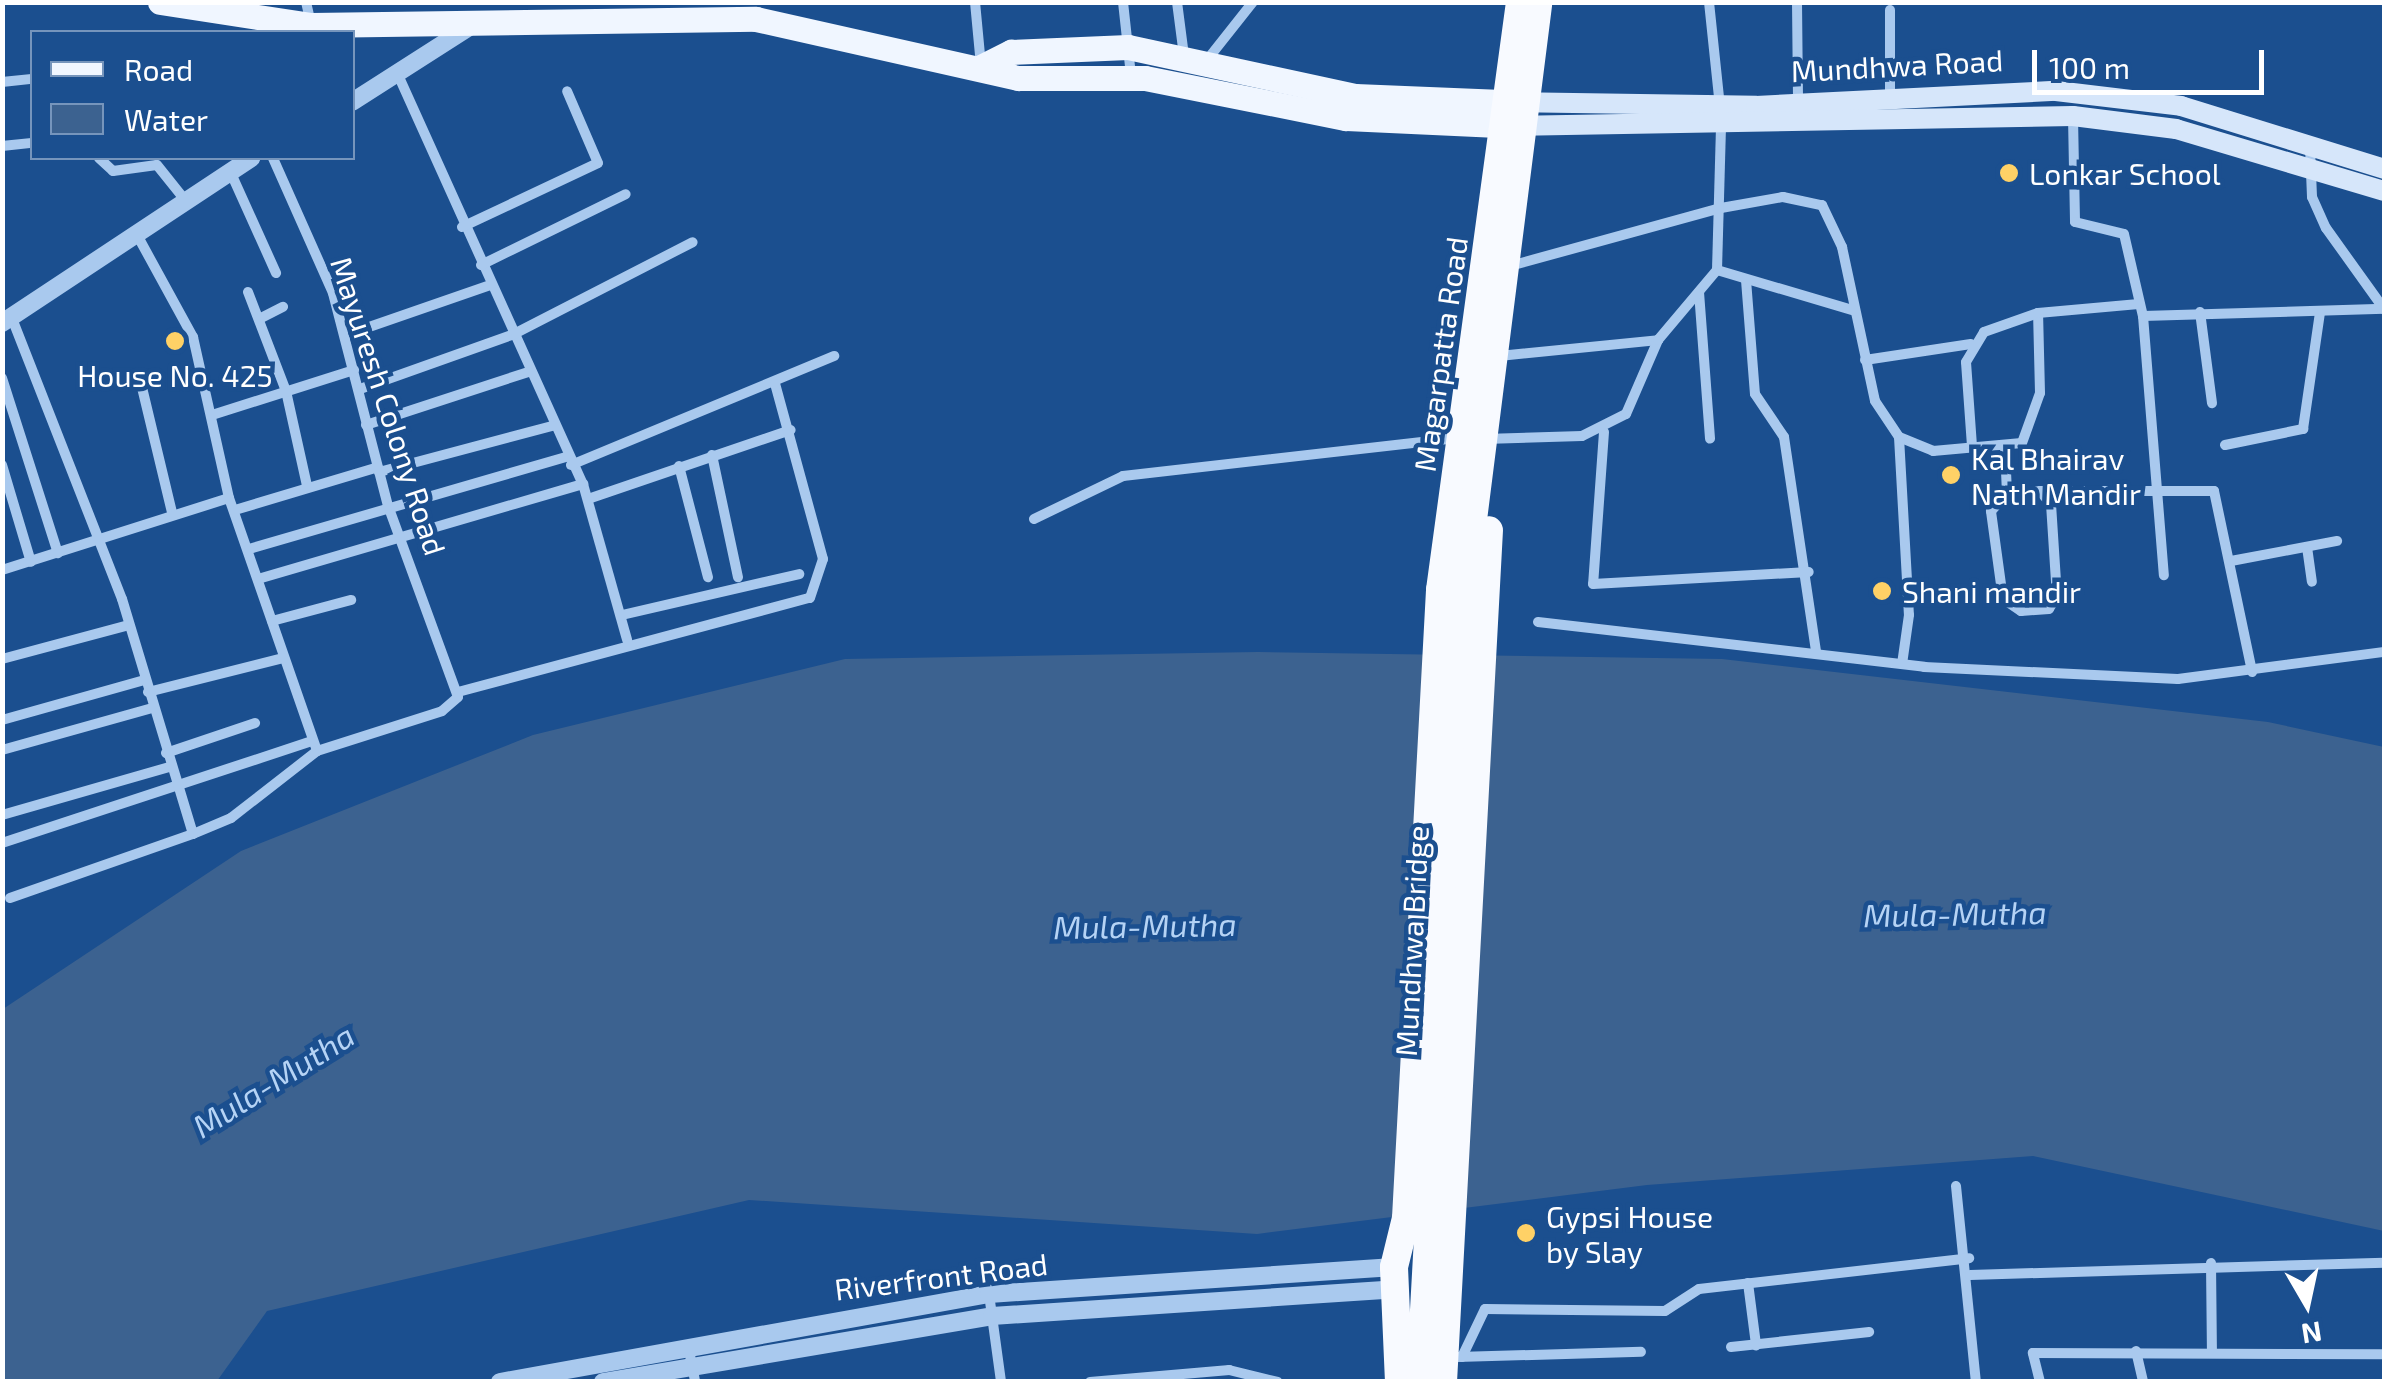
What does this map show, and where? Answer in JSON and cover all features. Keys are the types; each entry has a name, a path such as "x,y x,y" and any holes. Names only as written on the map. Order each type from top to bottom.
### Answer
{"highway":[{"name":"Magarpatta Road","path":"1477,438 1520,2"},
{"name":"Magarpatta Road","path":"1454,591 1456,474 1477,438 1499,356 1509,266 1511,114 1538,2"},
{"path":"1399,1381 1394,1278 1397,1219 1454,591 1483,483 1477,438"},
{"name":"Mundhwa Bridge","path":"1436,1299 1454,591"},
{"path":"1436,1299 1449,1366"},
{"path":"1420,1382 1436,1299"}],"main road":[{"name":"Mundhwa Road","path":"160,2 270,13 481,19 597,15 756,19 1018,78 1132,78 1346,118 1511,114 2073,116 2176,129 2384,192"},
{"name":"Mundhwa Road","path":"981,67 1010,52 1128,48 1355,96 1511,114"},
{"name":"Mundhwa Road","path":"1721,117 1798,103 1890,97 2110,96 2384,169"}],"street":[{"path":"975,2 981,67"},
{"path":"1122,2 1132,78"},
{"path":"1178,2 1194,60 1253,2"},
{"path":"1034,520 1123,476 1477,438 1604,432 1626,414 1658,340 1717,270 1722,208 1721,117 1709,2"},
{"path":"1797,2 1798,103"},
{"path":"1890,10 1890,97"},
{"path":"355,100 399,77 481,19"},
{"path":"399,77 462,227 552,426 583,484 628,640"},
{"path":"2,82 30,79"},
{"path":"462,227 598,163 567,91"},
{"path":"2073,116 2075,222 2124,234 2141,310 2161,488 2164,575"},
{"path":"2,146 30,144"},
{"path":"1866,360 1970,344 2038,313 2320,313 2384,309 2326,228 2308,170 2310,147"},
{"path":"100,160 113,171 156,164 186,200"},
{"path":"194,834 169,767 129,625 99,538 7,320 248,160"},
{"name":"Mayuresh Colony Road","path":"274,160 346,336 388,506 458,692"},
{"path":"230,171 276,274"},
{"path":"480,266 626,194"},
{"path":"1509,266 1722,208 1783,198 1822,205 1855,311 1876,401 1899,437 1908,616 1902,664"},
{"path":"135,232 194,337 228,498 249,548 315,746"},
{"path":"360,389 512,335 693,242"},
{"path":"1717,270 1855,311"},
{"path":"1746,280 1755,394 1784,437 1808,572 1816,651"},
{"path":"346,336 490,286"},
{"path":"248,292 286,391 307,486"},
{"path":"1699,292 1710,439"},
{"path":"259,319 282,307"},
{"path":"2200,312 2212,402"},
{"path":"1899,437 1933,451 1972,446 2005,448 2022,443 2035,411 2038,313"},
{"path":"2225,445 2303,429 2320,313"},
{"path":"1499,356 1658,340"},
{"path":"1970,344 1972,446"},
{"path":"249,548 388,506 569,461 774,384 834,356"},
{"path":"212,415 354,370"},
{"path":"366,425 528,372"},
{"path":"139,375 172,512"},
{"path":"2,378 58,554"},
{"path":"2,842 442,711 458,692 628,640 802,604 818,590 822,559 791,430 774,384"},
{"path":"235,510 307,486 552,426"},
{"path":"588,499 791,430"},
{"path":"1604,432 1593,584 1808,572"},
{"path":"2005,448 2007,494"},
{"path":"712,455 738,578"},
{"path":"2,465 31,562"},
{"path":"679,466 708,577"},
{"path":"258,579 404,540 583,484"},
{"path":"2040,491 2051,504 2057,596 2050,609 2021,611 1998,582 1991,511 2007,494 2040,491 2161,488 2214,491 2252,672"},
{"path":"2,570 172,512 228,498"},
{"path":"2231,561 2337,541"},
{"path":"2307,547 2312,582"},
{"path":"622,615 800,574"},
{"path":"272,621 351,600"},
{"path":"1538,622 1719,649 1816,651 1902,664 2178,679 2384,652"},
{"path":"2,659 129,625"},
{"path":"2,720 284,658"},
{"path":"2,750 152,708"},
{"path":"166,753 255,723"},
{"path":"10,898 231,818 315,746"},
{"path":"2,815 169,767"},
{"path":"60,797 66,821"},
{"path":"1956,1186 1969,1258 1976,1382"},
{"path":"1449,1366 1485,1309 1670,1311 1692,1291 1969,1258"},
{"path":"1970,1274 2211,1263 2384,1263"},
{"path":"2211,1263 2212,1352"},
{"name":"Riverfront Road","path":"500,1382 669,1348 989,1294 1394,1278"},
{"name":"Riverfront Road","path":"602,1382 694,1374 992,1316 1394,1278"},
{"path":"1748,1284 1756,1345"},
{"path":"989,1294 1001,1382"},
{"path":"1731,1347 1868,1332"},
{"path":"688,1345 694,1374"},
{"path":"669,1348 674,1375"},
{"path":"2136,1351 2143,1382"},
{"path":"1449,1366 1641,1352"},
{"path":"2040,1382 2033,1353 2384,1354"},
{"path":"1090,1382 1229,1370 1278,1382"},
{"path":"1379,1382 1399,1381"}],"water":[{"name":"Mula-Mutha","path":"1258,652 1722,659 2268,722 2384,747 2384,1231 2033,1156 1647,1185 1257,1234 749,1200 267,1311 217,1381 3,1382 3,1009 241,851 533,735 845,659"}],"place":[{"name":"Lonkar School","path":"2009,173"},
{"name":"House No. 425","path":"175,341"},
{"name":"Kal Bhairav Nath Mandir","path":"1951,475"},
{"name":"Shani mandir","path":"1882,591"},
{"name":"Gypsi House by Slay","path":"1526,1233"}]}
